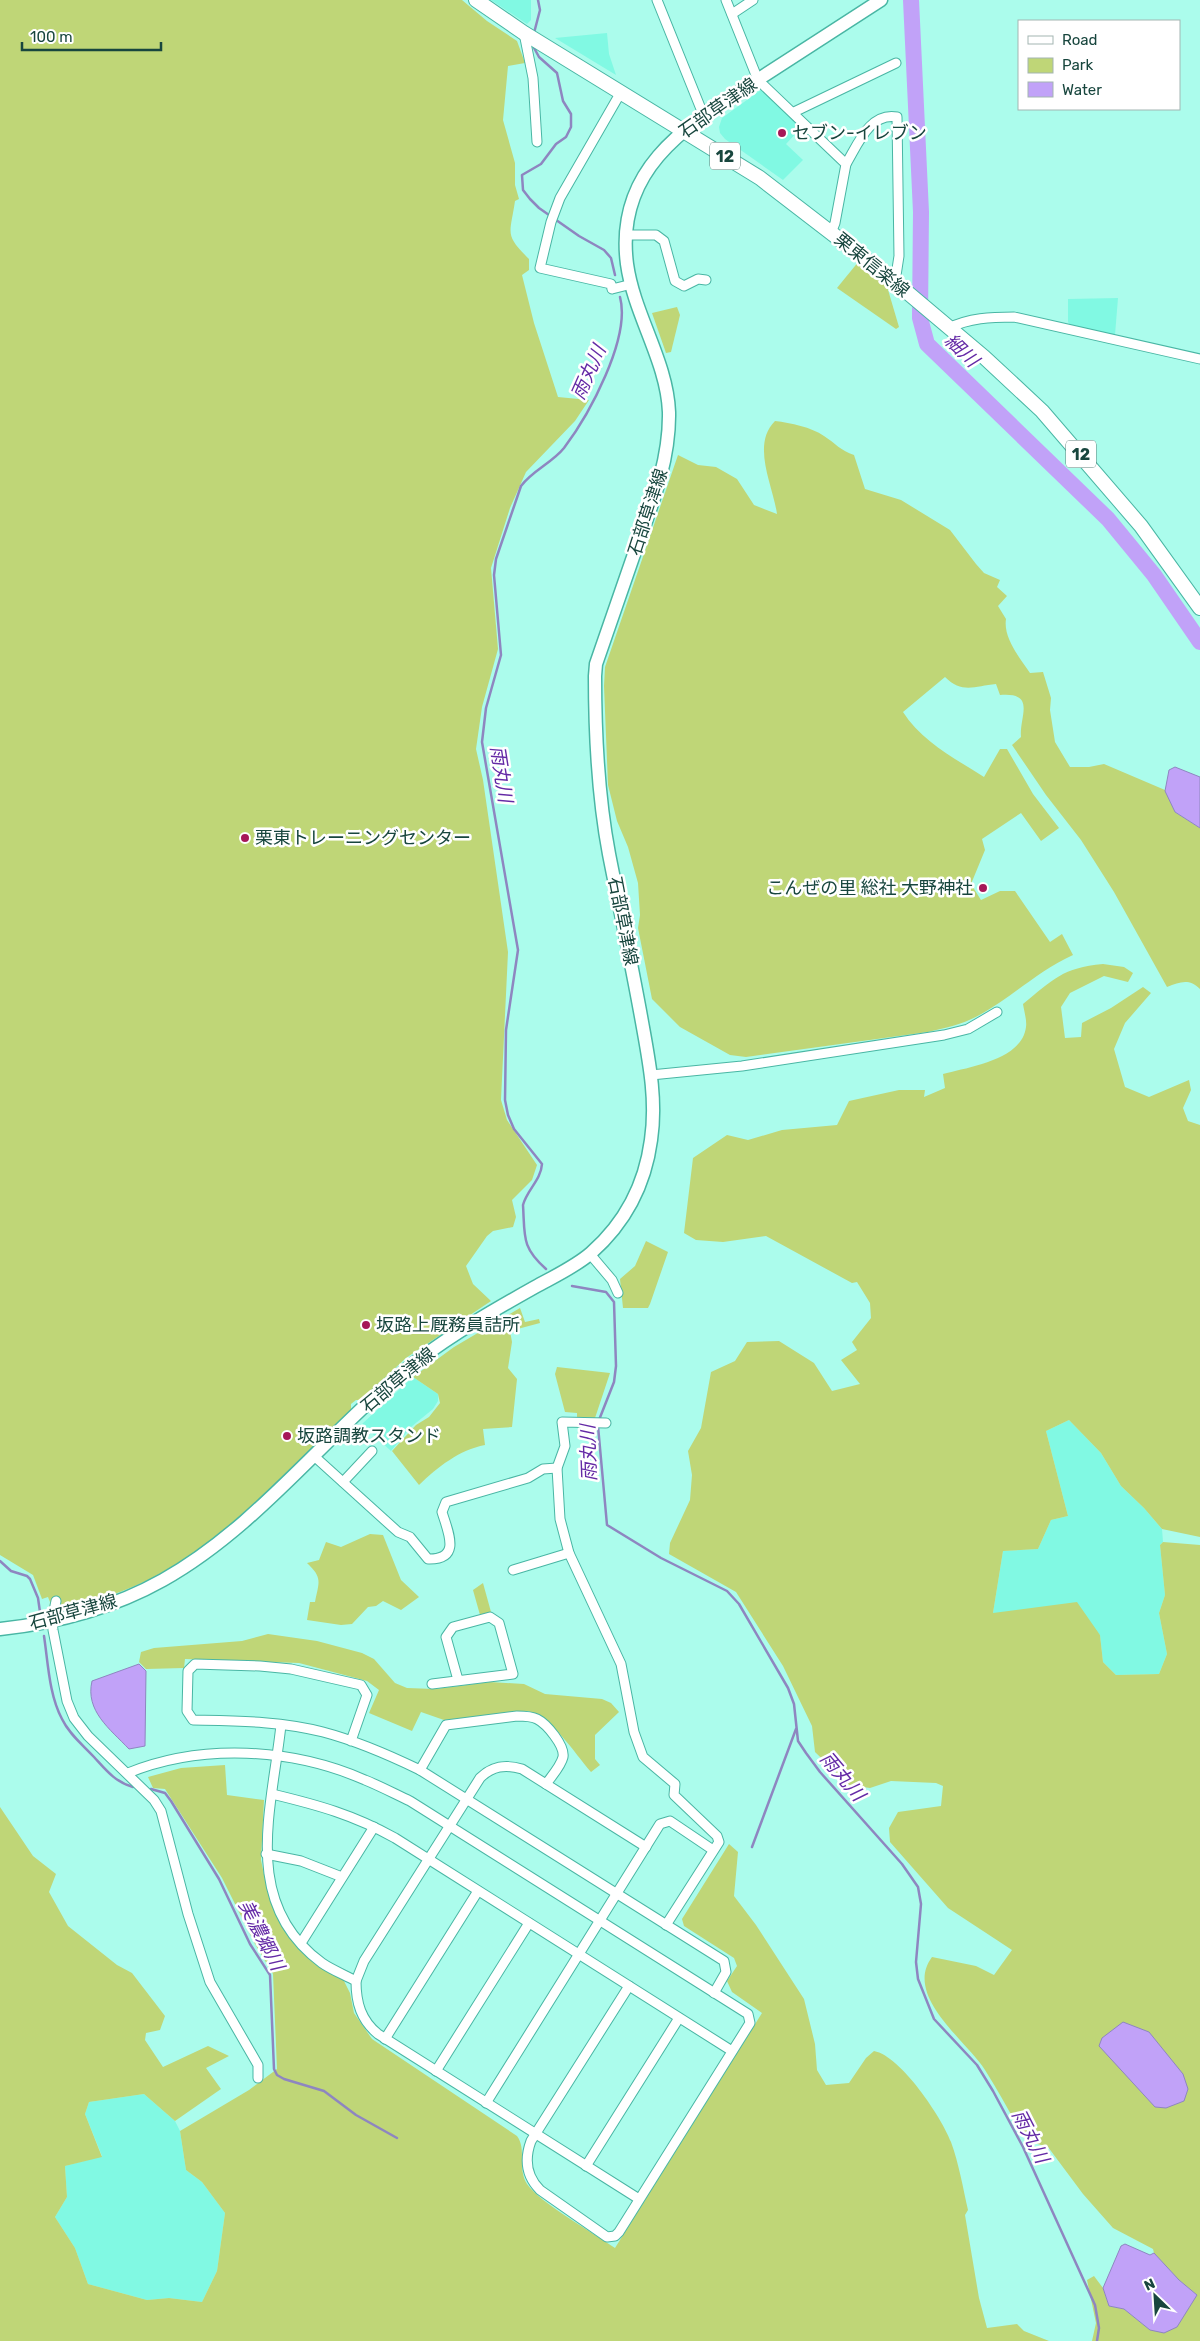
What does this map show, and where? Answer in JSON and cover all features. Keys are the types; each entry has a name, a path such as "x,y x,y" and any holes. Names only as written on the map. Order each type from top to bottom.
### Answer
{"main road":[{"name":"栗東信楽線","path":"476,0 530,37 760,178 898,285 1042,411 1141,526 1200,608"},
{"name":"石部草津線","path":"0,1628 52,1621 95,1610 136,1594 187,1566 235,1529 416,1362 462,1329 590,1254 620,1222 644,1177 652,1138 651,1075 601,800 595,699 596,664 665,461 668,433 668,410 665,389 627,265 625,235 629,210 637,188 652,162 703,114 880,0"}],"street":[{"path":"657,0 703,114"},
{"path":"726,0 758,80 794,112 846,164"},
{"path":"732,14 753,0"},
{"path":"530,37 537,142"},
{"path":"794,112 896,64"},
{"path":"622,92 554,212 540,268 611,284 612,289 632,284"},
{"path":"832,233 846,164 870,125 882,117 897,117 898,285"},
{"path":"625,235 656,235 664,241 675,281 684,286 698,279 706,280"},
{"path":"944,324 992,317 1014,317 1200,359"},
{"path":"651,1075 742,1066 926,1038 968,1029 997,1012"},
{"path":"590,1254 612,1280 618,1292"},
{"path":"601,1422 562,1422 565,1446 557,1468 560,1519 569,1553 621,1664 634,1732 643,1757 675,1784 674,1796 717,1836 718,1842 666,1925"},
{"path":"343,1482 372,1451"},
{"path":"314,1456 398,1532 410,1537 428,1559 440,1559 448,1553 452,1542 442,1512 446,1502 528,1478 543,1469 557,1468"},
{"path":"514,1570 569,1553"},
{"path":"56,1601 52,1621 67,1701 74,1718 88,1736 128,1774 161,1811 188,1914 210,1982 258,2066 258,2078"},
{"path":"432,1684 512,1674 499,1623 490,1617 453,1627 446,1637 458,1680"},
{"path":"351,1741 367,1695 361,1685 314,1673 260,1666 195,1664 188,1671 187,1711 193,1720 281,1725 323,1732 351,1741 420,1770 724,1961 726,1972 714,1992"},
{"path":"420,1770 446,1725 529,1716 546,1726 562,1749 563,1758 546,1784"},
{"path":"281,1725 266,1854 270,1886 285,1921 301,1943 323,1964 356,1981"},
{"path":"128,1774 154,1762 190,1756 224,1754 278,1756 314,1763 364,1779 410,1802 748,2014 750,2023 619,2232 615,2236 607,2237 534,2184 526,2165 527,2151 629,1986"},
{"path":"639,2199 385,2039 369,2026 359,2008 356,1981 364,1961 466,1800 487,1771 503,1765 522,1769 646,1847"},
{"path":"272,1794 341,1812 374,1827 732,2051"},
{"path":"486,2103 660,1824 670,1821 713,1850"},
{"path":"301,1943 374,1827"},
{"path":"266,1854 301,1861 342,1877"},
{"path":"385,2039 478,1891"},
{"path":"436,2071 529,1923"},
{"path":"586,2166 679,2018"}],"shaded area":[{"path":"491,0 531,0 531,20 527,24"},
{"path":"607,33 609,54 616,75 555,38"},
{"path":"762,89 802,127 786,144 803,160 783,180 725,139 720,133 719,127 722,118"},
{"path":"1118,298 1115,335 1070,325 1068,322 1068,299"},
{"path":"413,1377 438,1394 438,1401 433,1409 411,1427 391,1451 362,1424"},
{"path":"1069,1420 1101,1453 1121,1486 1162,1529 1163,1542 1160,1545 1165,1595 1159,1613 1167,1654 1159,1674 1116,1675 1103,1662 1100,1635 1094,1629 993,1613 1003,1551 1038,1549 1051,1520 1068,1516 1046,1431"},
{"path":"144,2094 175,2121 180,2131 186,2170 202,2182 225,2213 217,2271 202,2302 169,2298 147,2300 88,2284 75,2248 55,2217 67,2197 65,2166 102,2156 85,2114 89,2102"}],"green space":[{"name":"栗東トレーニングセンター","path":"0,0 462,0 487,21 517,41 525,63 508,66 503,120 515,163 515,185 519,199 515,201 511,228 512,239 529,259 529,270 522,275 534,323 558,397 589,400 575,421 526,472 510,508 491,568 498,649 482,707 476,749 483,780 508,952 501,1100 507,1120 537,1165 532,1180 512,1200 516,1217 513,1227 493,1231 487,1236 466,1266 473,1284 491,1301 406,1358 361,1400 356,1400 351,1404 351,1410 262,1497 189,1556 150,1579 122,1591 93,1601 49,1612 50,1602 48,1597 42,1599 33,1575 0,1555"},
{"path":"859,261 886,283 899,327 896,329 837,288"},
{"path":"677,307 680,315 671,352 666,353 652,313"},
{"path":"775,421 813,430 854,455 865,489 901,500 950,530 984,573 1000,580 997,587 1007,596 998,606 1006,619 1007,633 1017,654 1030,673 1043,672 1051,698 1050,710 1055,742 1070,767 1089,767 1104,764 1165,790 1175,812 1200,828 1200,989 1188,982 1167,987 1114,892 1081,840 1046,795 1012,745 1021,737 1024,707 1019,697 1000,695 996,684 969,688 957,686 945,677 903,712 911,723 940,749 984,777 1000,749 1007,749 1033,794 1059,828 1041,841 1021,813 982,839 985,850 971,884 981,900 1000,891 1015,891 1050,942 1062,934 1073,955 1038,975 983,1013 956,1025 928,1032 746,1057 730,1055 680,1027 652,999 638,928 640,915 638,883 628,847 617,821 608,785 605,667 678,455 698,465 716,467 737,479 754,505 777,514 764,453 768,431"},
{"path":"1103,964 1124,967 1133,973 1128,982 1104,976 1070,993 1061,1007 1065,1038 1081,1037 1082,1023 1111,1008 1143,987 1151,993 1125,1023 1114,1049 1125,1087 1149,1097 1189,1080 1191,1090 1183,1108 1188,1121 1200,1125 1200,1537 1162,1529 1121,1486 1101,1453 1069,1420 1046,1431 1068,1516 1051,1520 1038,1549 1003,1551 993,1613 1077,1602 1100,1635 1103,1662 1116,1675 1159,1674 1167,1654 1159,1613 1165,1595 1160,1545 1163,1542 1200,1545 1200,2341 1092,2341 1096,2323 1087,2280 1094,2276 1103,2288 1109,2306 1124,2309 1150,2330 1197,2295 1179,2280 1154,2253 1153,2249 1113,2228 1083,2194 1048,2147 1027,2141 985,2070 931,2002 926,1987 925,1972 932,1957 976,1966 994,1975 1012,1950 948,1908 890,1842 889,1828 898,1812 941,1806 943,1786 936,1783 891,1781 870,1788 849,1785 815,1752 812,1726 783,1666 736,1592 669,1554 670,1543 690,1500 692,1475 688,1451 701,1428 711,1372 735,1361 747,1342 779,1341 814,1363 832,1391 860,1384 841,1360 857,1350 852,1342 871,1318 870,1303 857,1282 852,1283 766,1236 723,1242 696,1240 684,1233 693,1158 727,1135 748,1140 782,1130 837,1125 849,1101 899,1090 925,1090 924,1097 945,1088 943,1074 980,1065 1005,1055 1015,1047 1022,1038 1026,1027 1023,1004 1051,981 1078,968"},
{"path":"646,1241 668,1252 648,1308 623,1308 620,1279 635,1266"},
{"path":"520,1308 525,1322 539,1319 540,1323 510,1331 512,1342 508,1368 517,1379 512,1427 483,1429 485,1445 475,1447 449,1460 419,1485 392,1451 416,1425 429,1417 440,1403 438,1394 413,1377 454,1347"},
{"path":"557,1367 610,1373 595,1418 577,1417 577,1413 565,1412 555,1374"},
{"path":"370,1534 383,1535 401,1580 419,1597 401,1610 383,1601 376,1606 368,1607 352,1624 341,1625 307,1620 310,1602 315,1602 318,1590 318,1577 307,1563 319,1560 326,1542 341,1547"},
{"path":"483,1583 491,1612 480,1615 473,1590"},
{"path":"268,1634 317,1641 362,1653 374,1659 395,1683 407,1688 435,1689 490,1682 524,1684 545,1694 602,1699 611,1703 619,1712 595,1735 595,1759 600,1765 591,1772 555,1729 537,1715 528,1711 444,1720 421,1712 412,1731 369,1713 379,1690 367,1681 299,1663 185,1659 184,1668 146,1669 139,1662 141,1652 154,1648 242,1641"},
{"path":"225,1765 227,1795 264,1800 261,1860 267,1889 278,1916 343,1979 350,1993 354,2013 372,2039 517,2136 521,2147 524,2178 533,2191 543,2200 615,2248 762,2013 732,1992 727,1981 737,1966 734,1958 684,1926 682,1919 729,1844 738,1852 734,1896 756,1925 804,1999 815,2044 817,2070 826,2085 849,2083 866,2058 874,2051 885,2055 908,2076 939,2118 954,2150 968,2210 965,2215 979,2298 987,2328 1017,2324 1024,2331 1049,2341 0,2341 0,1807 33,1856 56,1874 49,1892 68,1926 117,1965 132,1973 165,2016 160,2030 146,2033 145,2040 163,2067 208,2046 229,2056 206,2068 221,2089 175,2121 144,2094 89,2102 85,2114 102,2157 65,2166 67,2197 55,2217 75,2248 88,2284 147,2300 169,2298 202,2302 217,2271 225,2213 202,2182 186,2170 180,2131 249,2090 277,2069 273,1974 255,1944 222,1878 165,1789 153,1788 148,1777 181,1768"}],"water":[{"path":"1175,767 1200,777 1200,828 1175,812 1165,791 1169,770"},
{"path":"139,1664 146,1671 145,1746 129,1749 107,1727 96,1710 92,1701 92,1681"},
{"path":"1123,2022 1149,2032 1183,2074 1188,2089 1184,2101 1166,2108 1155,2107 1099,2046 1102,2038"},
{"path":"1125,2244 1150,2255 1154,2253 1179,2280 1197,2295 1177,2327 1164,2333 1150,2330 1124,2309 1109,2306 1103,2288 1121,2246"}],"waterway":[{"name":"雨丸川","path":"534,33 540,10 538,0"},
{"name":"細川","path":"911,0 921,212 920,318 927,344 1108,519 1154,575 1200,642"},
{"name":"雨丸川","path":"533,46 539,57 557,73 563,101 571,114 571,127 566,137 556,144 541,164 522,175 523,190 539,208 579,236 604,250 611,258 615,275"},
{"name":"雨丸川","path":"546,1269 528,1247 523,1205 539,1175 542,1164 514,1129 508,1115 505,1100 506,1030 518,950 482,742 486,708 501,655 494,575 496,559 521,486 531,475 564,448 585,416 606,376 619,333 622,314 620,297"},
{"name":"雨丸川","path":"572,1286 606,1292 614,1302 616,1366 614,1382 599,1420"},
{"name":"雨丸川","path":"598,1426 607,1525 661,1558 727,1591 739,1604 788,1688 794,1704 798,1741 820,1772 902,1864 918,1887 921,1904 916,1962 918,1979 934,2019 977,2065 1023,2147 1095,2305 1099,2328 1097,2341"},
{"name":"美濃郷川","path":"0,1561 11,1571 27,1576 30,1579 38,1598 40,1612"},
{"name":"美濃郷川","path":"44,1636 54,1700 68,1730 111,1775 133,1787"},
{"path":"752,1847 796,1729"},
{"name":"美濃郷川","path":"151,1789 165,1793 171,1801 219,1879 250,1944 270,1975 274,2069 277,2075 284,2079 324,2091 356,2115 397,2138"}],"place":[{"name":"セブン-イレブン","path":"782,133"},
{"name":"栗東トレーニングセンター","path":"245,838"},
{"name":"こんぜの里 総社 大野神社","path":"983,888"},
{"name":"坂路上厩務員詰所","path":"366,1325"},
{"name":"坂路調教スタンド","path":"287,1436"}]}
